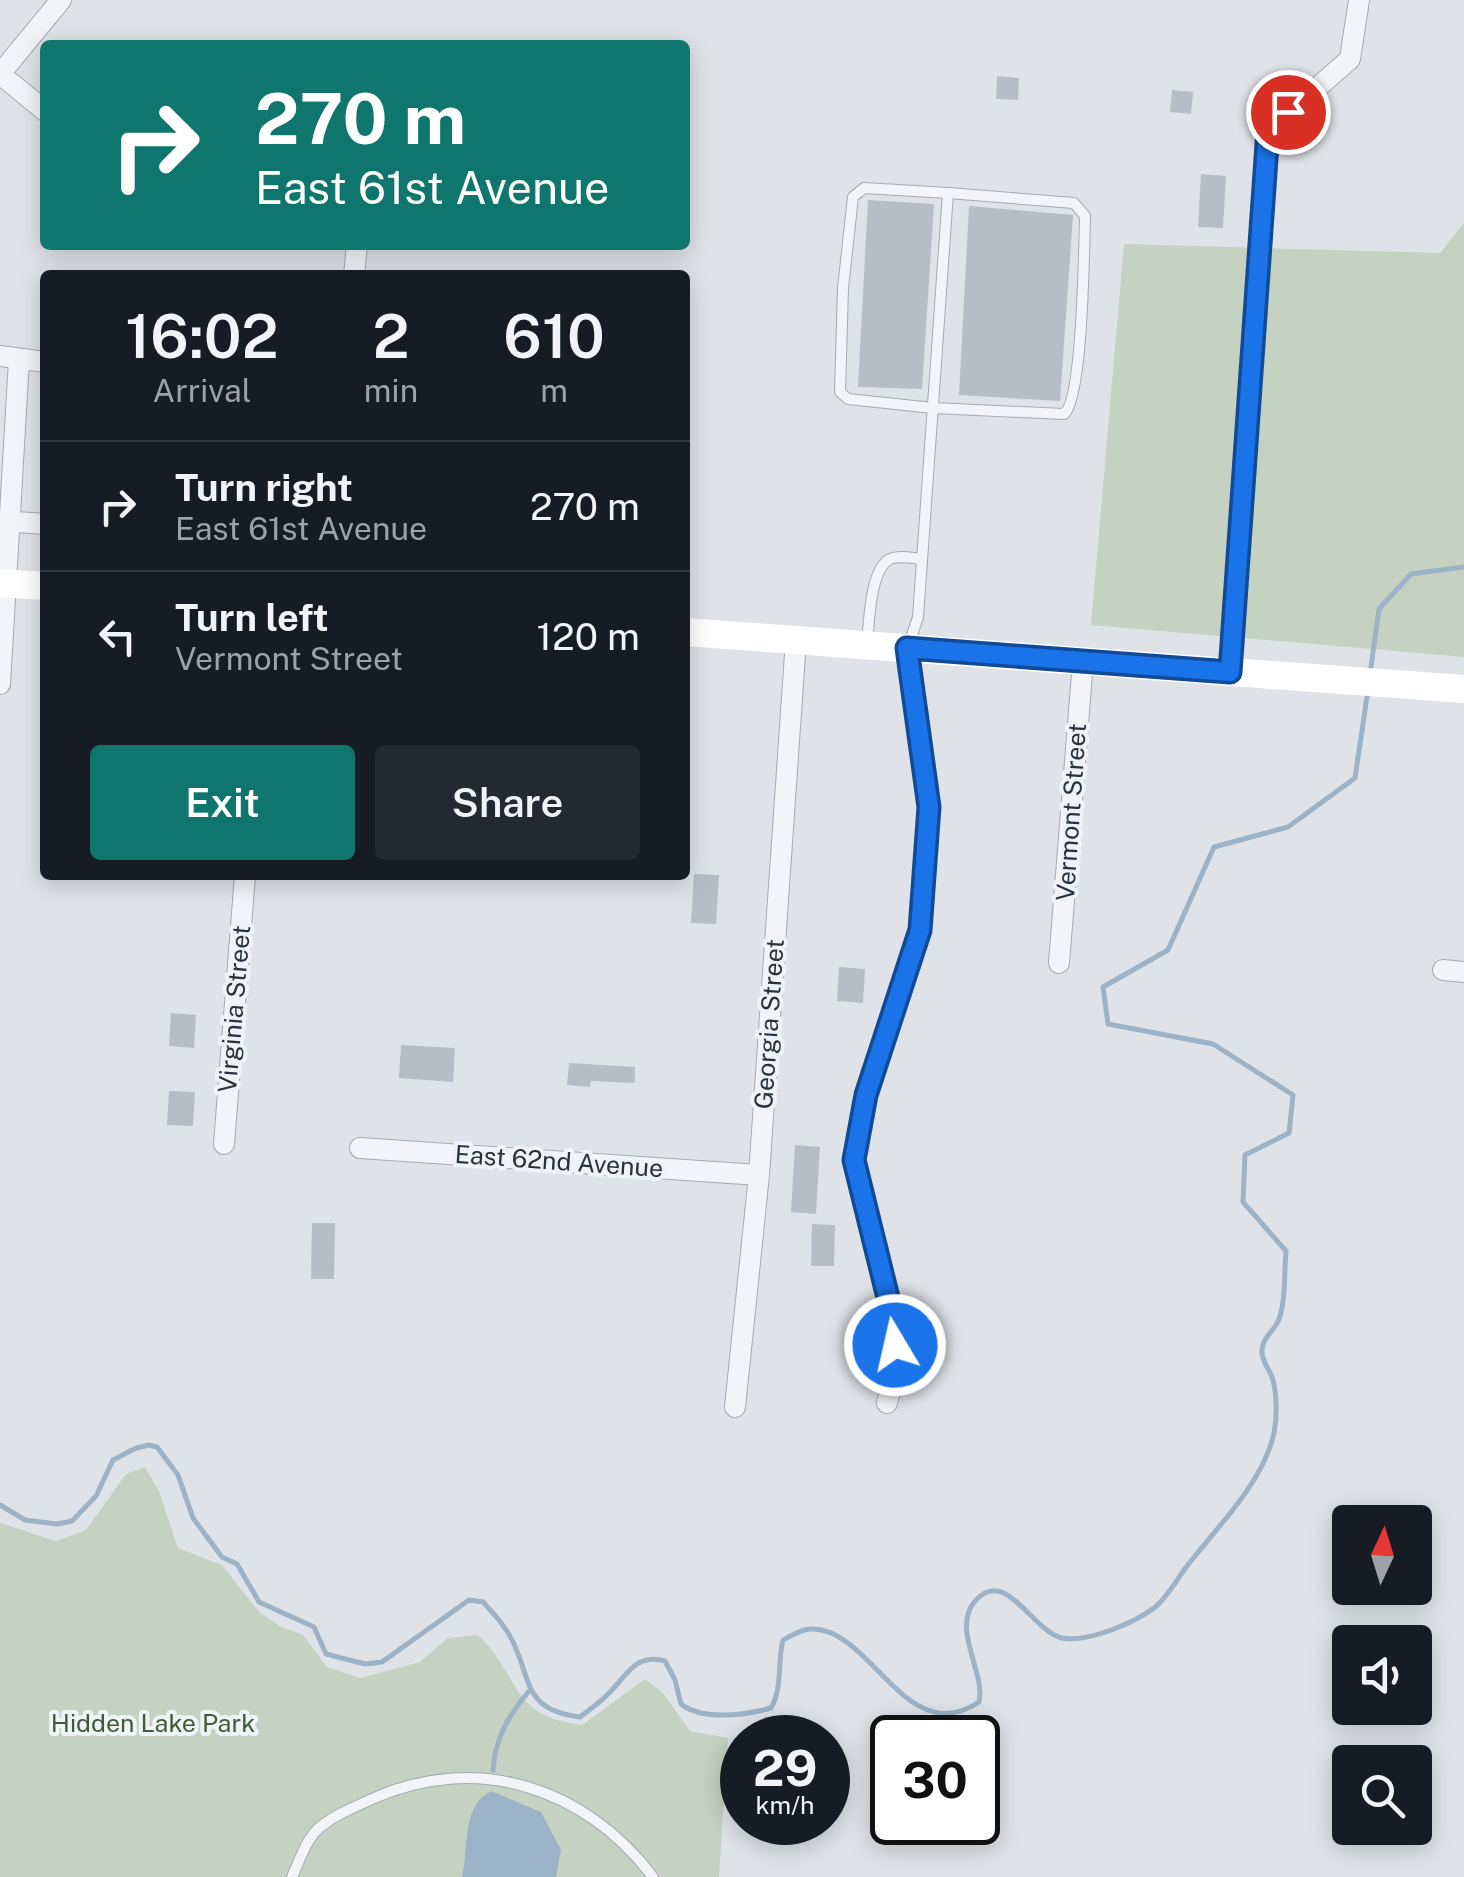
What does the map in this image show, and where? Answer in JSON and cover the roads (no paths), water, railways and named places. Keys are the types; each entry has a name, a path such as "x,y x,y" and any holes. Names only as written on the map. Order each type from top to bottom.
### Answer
{"main road":[{"path":"4,583 40,586"},
{"path":"690,632 1464,689"}],"street":[{"path":"40,107 0,74 61,0"},
{"path":"1230,672 1268,130 1350,59 1359,0"},
{"path":"0,684 10,358 40,361"},
{"path":"6,522 40,524"},
{"name":"Georgia Street","path":"735,1408 759,1175 796,640"},
{"path":"886,1403 896,1369 894,1322 854,1160 866,1095 920,930 929,807 907,648"},
{"name":"Vermont Street","path":"1060,963 1082,660"},
{"name":"Virginia Street","path":"224,1144 245,880"},
{"name":"East 62nd Avenue","path":"360,1148 759,1175"}],"lane":[{"path":"864,188 948,192 1074,202 1081,208 1085,216 1078,357 1073,402 1064,414 933,408 848,399 840,392 853,197 864,188"},
{"path":"907,648 918,617 948,192"},
{"path":"866,645 880,568 889,560 902,557 922,559"},
{"path":"292,1877 316,1830 354,1807 402,1786 452,1778 487,1778 529,1787 606,1826 636,1854 652,1877"}],"water":[{"path":"491,1791 541,1812 561,1850 556,1877 462,1877 470,1817 481,1798"}],"waterway":[{"path":"1370,674 1379,609 1411,574 1464,567"},
{"path":"0,1505 25,1520 57,1524 72,1521 96,1496 113,1460 136,1448 157,1447 178,1475 193,1518 222,1557 237,1564 259,1602 314,1627 326,1654 365,1664 382,1662 469,1600 483,1602 509,1635 539,1700 548,1708 580,1717 631,1668 654,1659 665,1661 681,1704 690,1709 724,1715 771,1708 777,1692 783,1640 812,1629 833,1634 853,1647 910,1700 931,1711 954,1713 979,1702 978,1677 966,1624 976,1600 987,1592 998,1591 1008,1596 1062,1638 1097,1635 1145,1614 1163,1599 1238,1504 1260,1469 1274,1433 1275,1393 1262,1347 1281,1311 1286,1251 1243,1202 1245,1155 1289,1133 1293,1095 1213,1044 1108,1024 1103,987 1168,950 1214,847 1288,827 1355,778 1368,690"},
{"path":"493,1770 504,1728 529,1691"}],"park label":[{"name":"Hidden Lake Park","path":"153,1723"}]}
